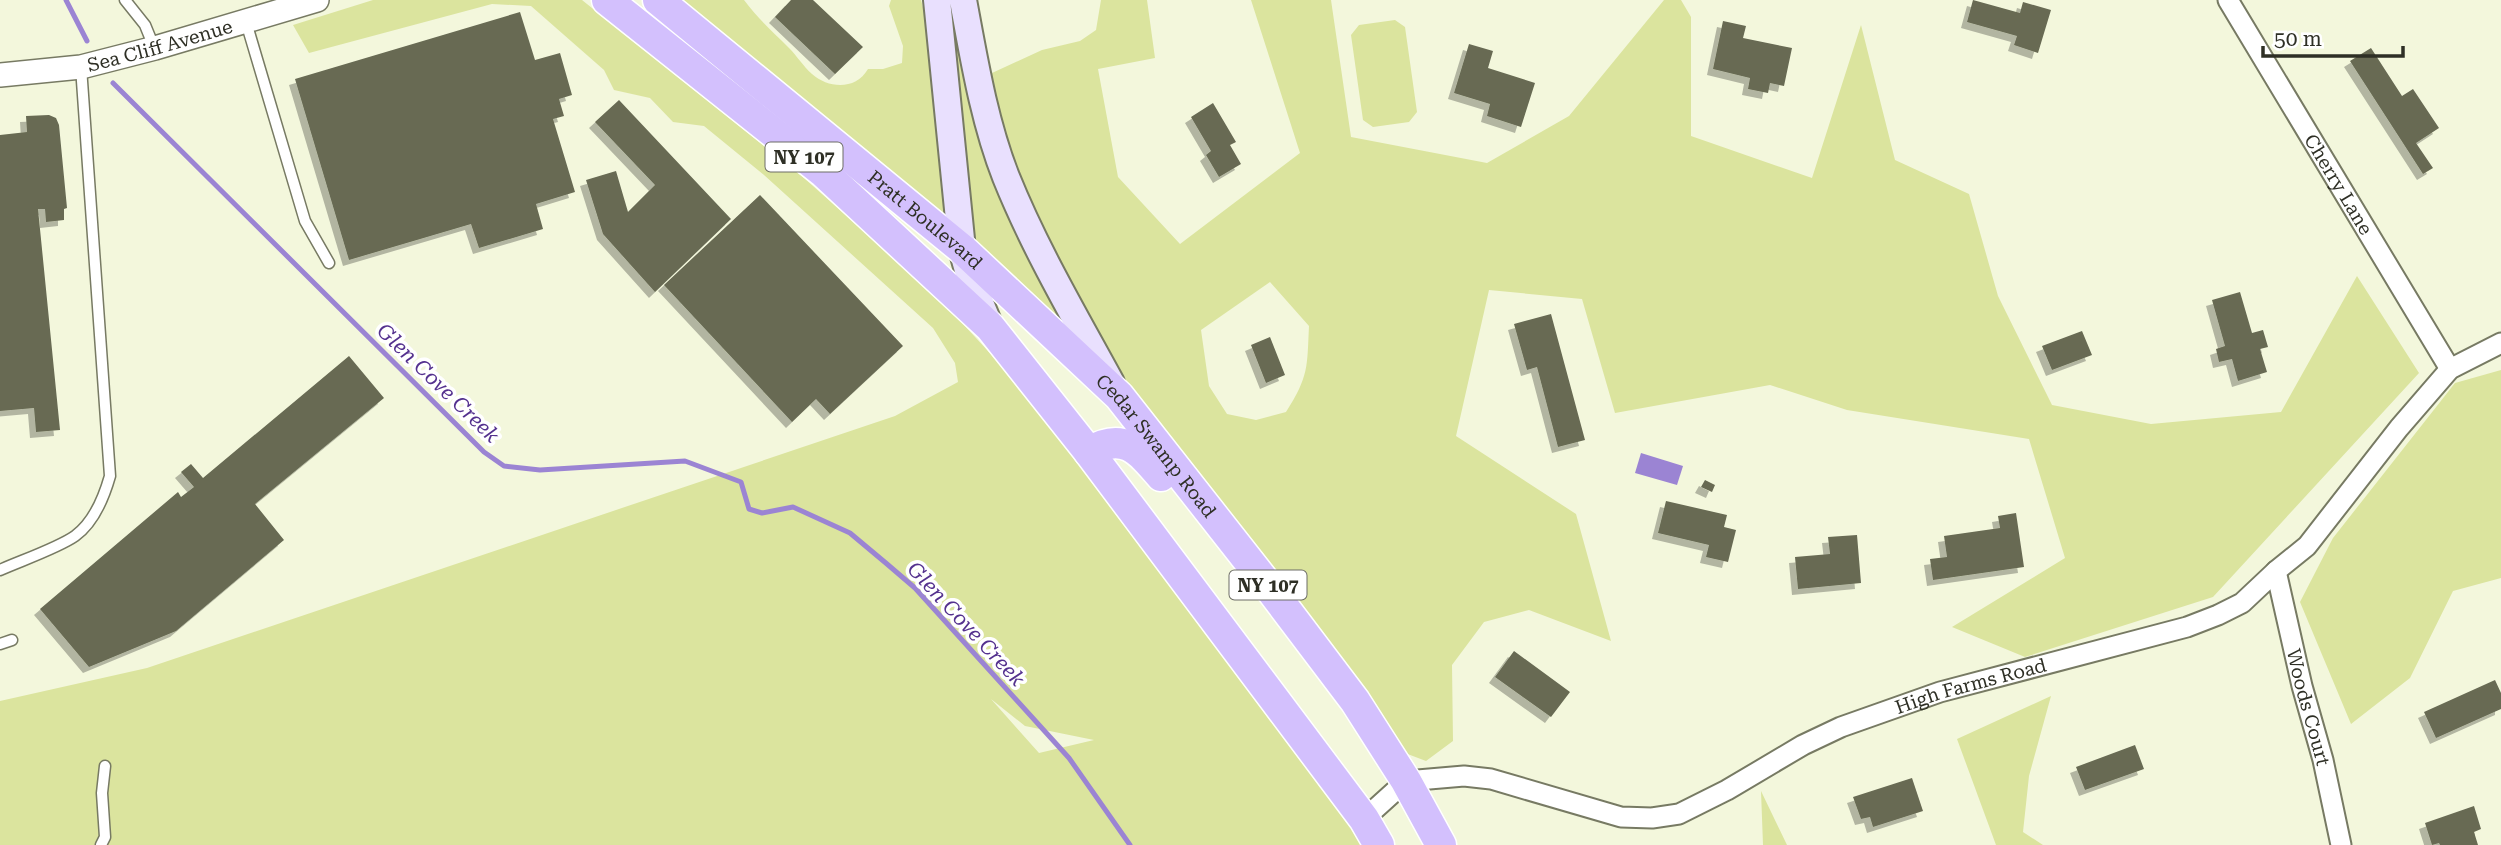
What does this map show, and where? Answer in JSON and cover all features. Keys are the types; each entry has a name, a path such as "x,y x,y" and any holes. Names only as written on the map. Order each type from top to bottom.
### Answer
{"main road":[{"name":"Pratt Boulevard","path":"607,0 823,172 990,327"},
{"name":"Pratt Boulevard","path":"658,0 962,249 1119,396"},
{"path":"937,0 962,249 971,281 990,327"},
{"name":"Cedar Swamp Road","path":"964,0 988,117 1005,175 1041,255 1119,396 1355,701 1406,781 1441,845"},
{"name":"NY 107","path":"990,327 1088,452 1364,819 1379,845"},
{"path":"1088,452 1103,443 1111,442 1140,452 1218,547 1279,600"}],"street":[{"name":"Sea Cliff Avenue","path":"0,75 81,67 246,21 290,4 317,0"},
{"name":"Cherry Lane","path":"2228,0 2450,369"},
{"name":"High Farms Road","path":"1406,781 1464,776 1491,779 1621,817 1652,818 1679,814 1727,790 1803,745 1841,727 1940,692 2187,627 2218,615 2242,603 2307,545 2399,428 2450,369 2501,344"},
{"name":"Woods Court","path":"2276,571 2301,686 2323,760 2341,845"},
{"path":"1364,819 1406,781"}],"lane":[{"path":"125,0 145,25 155,48"},
{"path":"246,21 305,221 329,264"},
{"path":"0,570 76,536 104,496 110,476 81,67"},
{"path":"0,644 12,640"},
{"path":"101,845 105,837 102,793 105,766"}],"green space":[{"path":"373,0 582,0 804,178 940,299 1050,418 1378,845 0,845 0,701 147,668 895,416 958,382 955,363 933,328 764,175 704,126 673,122 650,98 614,90 604,70 531,6 492,4 309,53 293,25","holes":["991,699 1025,726 1094,740 1039,753"]},
{"path":"665,0 744,0 812,74 826,83 842,85 857,81 868,69 883,69 902,63 903,46 889,6 891,0 921,0 929,30 941,0 957,0 979,79 1042,50 1080,41 1096,30 1101,0 1147,0 1155,58 1098,69 1118,177 1180,244 1300,153 1251,0 1331,0 1351,137 1487,163 1569,116 1664,0 1681,0 1691,17 1691,136 1812,178 1861,25 1895,160 1969,194 1998,296 2052,405 2151,424 2281,412 2357,276 2419,373 2213,597 2025,657 1952,627 2065,558 2029,439 1847,410 1770,385 1615,413 1582,299 1489,290 1456,436 1576,514 1611,641 1529,610 1484,622 1452,665 1453,741 1426,761 1397,750 1121,397","holes":["1270,282 1309,326 1303,380 1286,412 1256,420 1227,414 1209,386 1201,330"]},
{"path":"1395,20 1405,27 1417,112 1409,122 1373,127 1363,120 1351,35 1359,25"},
{"path":"2501,370 2501,578 2453,591 2410,678 2351,724 2300,602 2333,538 2455,383"},
{"path":"2051,696 2029,776 2023,832 2043,845 1996,845 1957,739"},
{"path":"1761,791 1787,845 1763,845"}],"shaded area":[{"path":"1641,453 1683,466 1677,485 1635,473"}],"building":[{"path":"791,0 813,0 863,47 835,74 775,17"},
{"path":"1973,0 2020,13 2023,2 2051,10 2038,53 2014,45 2017,36 1967,22"},
{"path":"520,12 535,60 560,53 572,95 559,99 564,116 553,119 575,192 536,204 543,229 479,248 471,224 349,260 295,79"},
{"path":"1723,21 1746,26 1743,38 1792,48 1784,86 1770,83 1768,93 1748,89 1750,78 1713,69"},
{"path":"1469,44 1493,51 1488,68 1535,83 1521,127 1487,116 1490,104 1454,93"},
{"path":"2371,48 2402,96 2413,89 2439,128 2416,143 2433,168 2423,174 2350,61"},
{"path":"619,100 731,219 655,292 603,234 586,180 616,171 628,212 655,185 595,122"},
{"path":"1213,103 1236,142 1230,145 1241,164 1219,177 1206,155 1211,151 1191,117"},
{"path":"49,115 56,118 59,125 67,208 64,209 64,220 46,222 45,209 38,209 60,430 36,432 34,408 0,411 0,135 27,132 26,116"},
{"path":"760,195 903,346 830,414 816,399 792,422 664,285"},
{"path":"2240,292 2252,333 2263,330 2268,347 2260,349 2267,372 2238,381 2232,359 2219,362 2216,349 2225,346 2212,300"},
{"path":"1551,314 1585,440 1558,447 1537,367 1527,370 1514,324"},
{"path":"2082,331 2092,355 2052,370 2042,346"},
{"path":"1270,337 1285,375 1266,383 1251,345"},
{"path":"349,356 384,398 255,504 284,540 176,631 89,667 40,609 178,492 181,497 194,487 181,472 191,464 203,478"},
{"path":"1705,480 1715,485 1712,492 1701,487"},
{"path":"1666,501 1727,515 1724,527 1736,530 1728,562 1706,557 1709,545 1658,533"},
{"path":"2016,513 2024,567 1933,580 1930,559 1947,557 1944,536 2000,528 1998,516"},
{"path":"1857,535 1861,583 1798,589 1795,557 1830,554 1828,537"},
{"path":"1514,651 1570,692 1551,717 1495,677"},
{"path":"2495,680 2501,693 2501,709 2436,738 2424,712"},
{"path":"2135,745 2144,769 2085,790 2076,767"},
{"path":"1912,778 1923,811 1873,827 1870,817 1861,819 1853,797"},
{"path":"2474,806 2481,829 2474,832 2478,845 2432,845 2425,823"}],"waterway":[{"name":"Glen Cove Creek","path":"66,0 87,41"},
{"name":"Glen Cove Creek","path":"113,83 484,452 504,466 540,470 685,461 741,482 749,509 762,513 793,507 850,533 915,588 1069,758 1130,845"}]}
